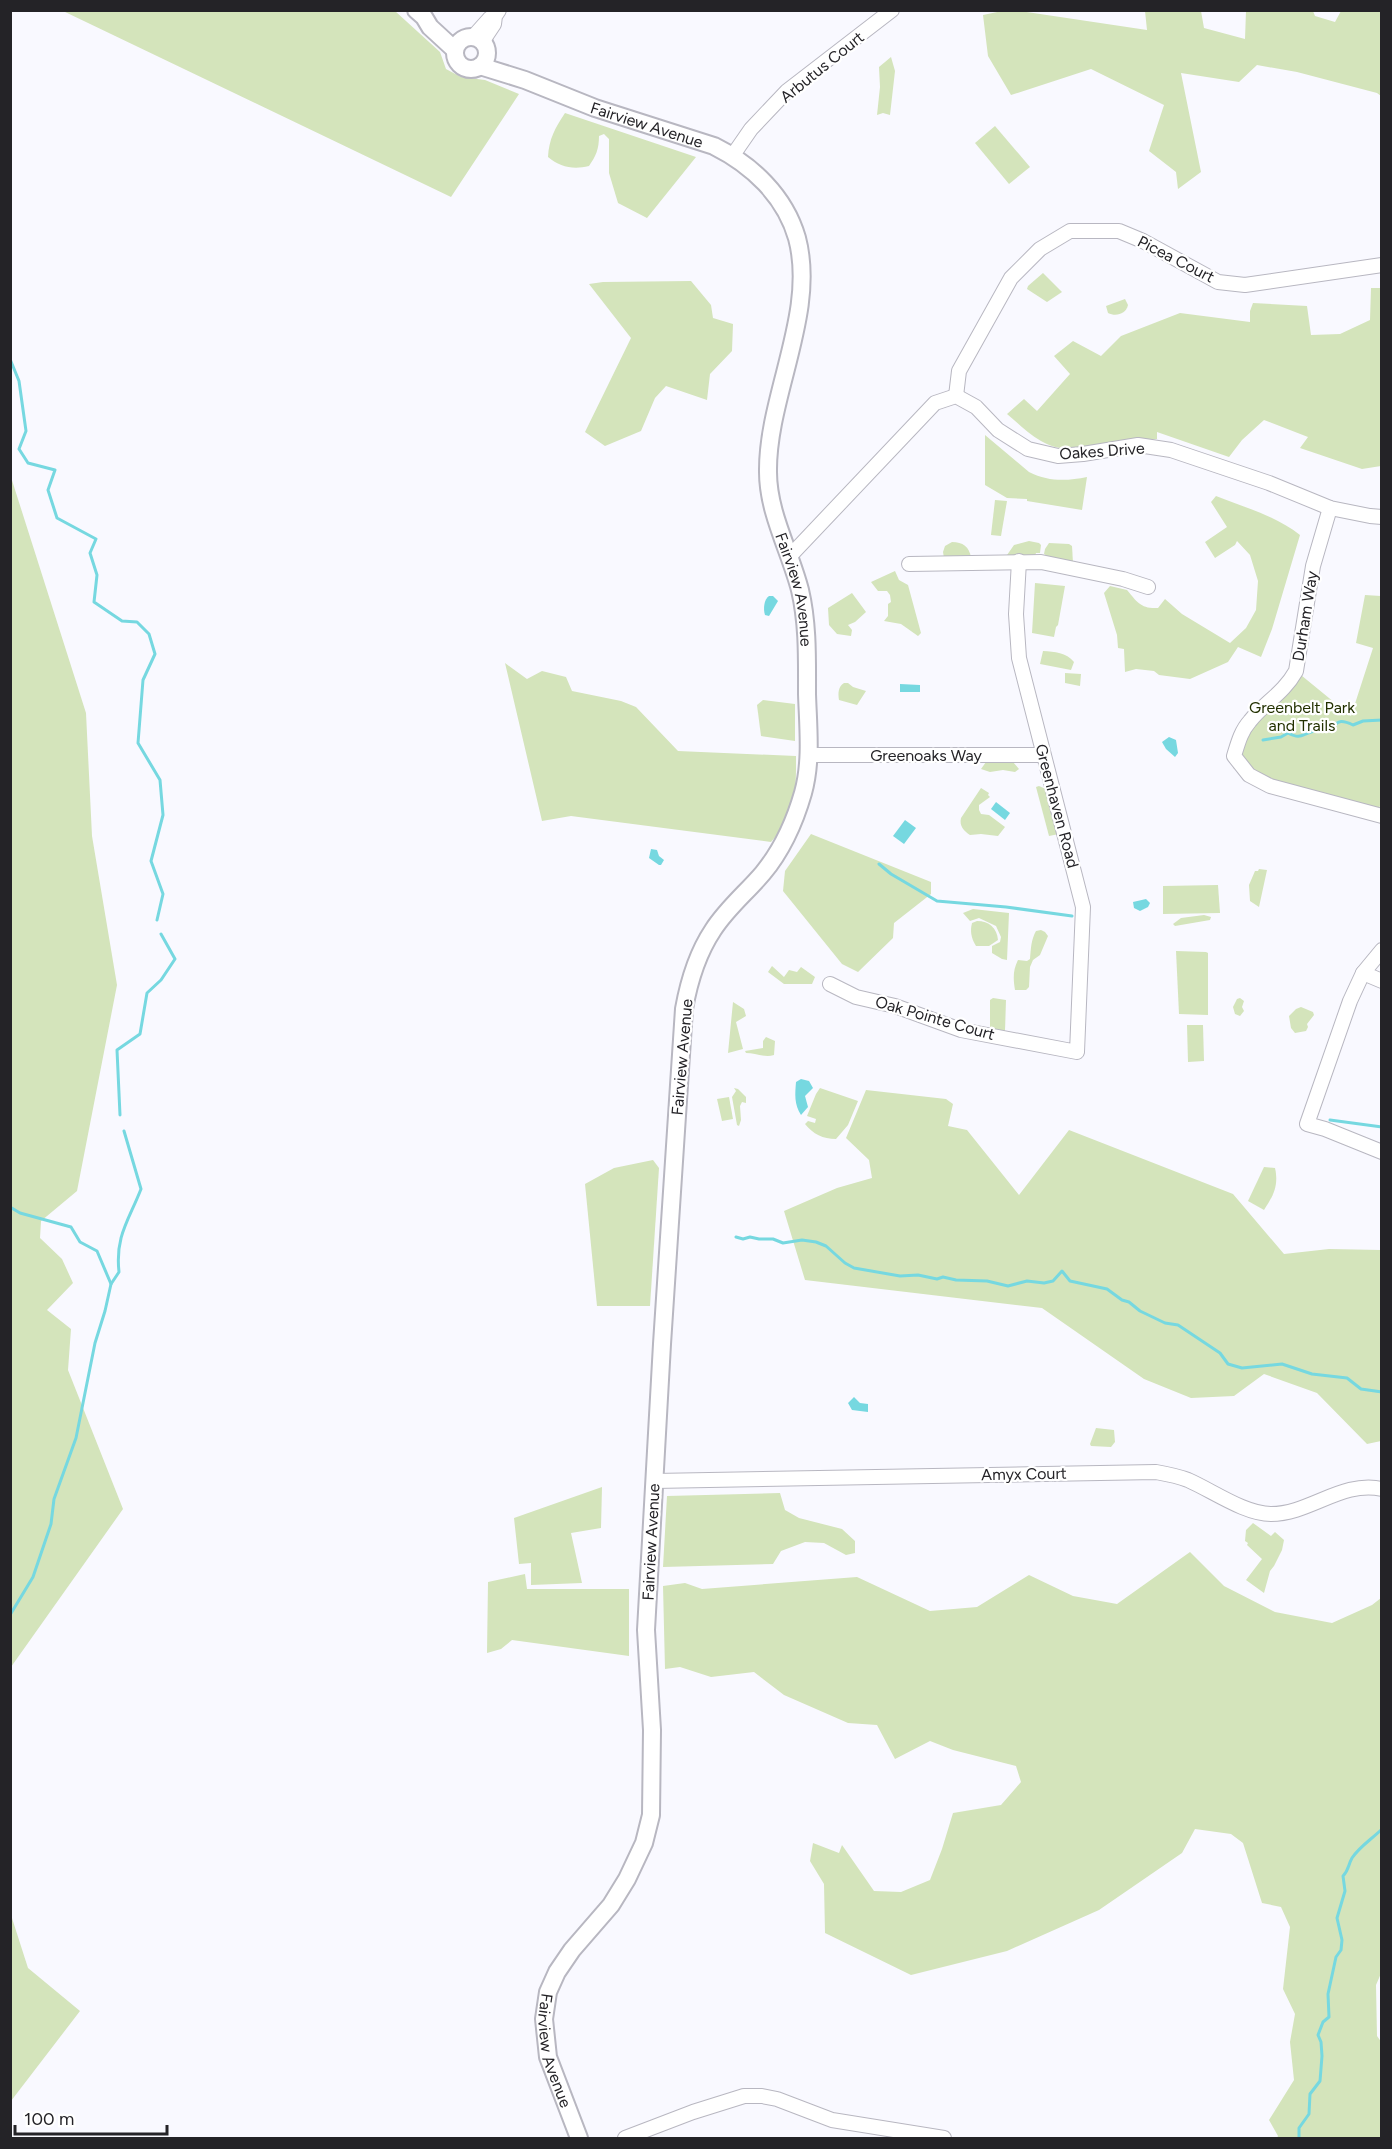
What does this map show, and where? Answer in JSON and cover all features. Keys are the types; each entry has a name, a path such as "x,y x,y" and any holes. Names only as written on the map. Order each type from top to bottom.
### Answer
{"main road":[{"name":"Fairview Avenue","path":"420,14 435,21 473,48 517,71 525,80 576,102 714,146 733,155 759,175 783,207 796,238 800,261 800,298 770,437 768,456 769,490 800,589 806,624 808,754 804,791 781,847 762,874 731,906 702,949 688,987 684,1009 646,1630 652,1730 651,1815 644,1843 627,1880 611,1905 572,1950 558,1971 548,1992 545,2007 544,2036 548,2057 579,2139"}],"street":[{"name":"Arbutus Court","path":"733,155 751,129 787,91 892,10"},
{"path":"473,48 494,24 497,13"},
{"name":"Picea Court","path":"956,396 959,371 1011,278 1040,249 1070,231 1119,231 1143,241 1218,282 1236,284 1250,284 1382,265"},
{"path":"790,556 934,404 956,396"},
{"name":"Oakes Drive","path":"956,396 976,407 998,430 1028,449 1058,456 1138,445 1171,450 1269,483 1330,508 1382,517"},
{"name":"Durham Way","path":"1330,508 1313,566 1296,671 1288,685 1251,719 1240,735 1234,756 1249,775 1270,786 1382,816"},
{"name":"Greenhaven Road","path":"1019,561 1016,614 1019,658 1083,907 1077,1052"},
{"path":"909,564 1041,562 1123,579 1148,587"},
{"name":"Greenoaks Way","path":"808,754 1043,755"},
{"path":"1382,950 1363,973 1350,1001 1307,1124 1382,1152"},
{"path":"1363,973 1382,981"},
{"name":"Oak Pointe Court","path":"830,984 856,997 895,1006 961,1030 1077,1052"},
{"name":"Amyx Court","path":"654,1482 1156,1472 1185,1478 1252,1513 1274,1514 1300,1508 1358,1487 1382,1489"},
{"path":"625,2139 693,2112 744,2096 762,2096 777,2099 832,2120 944,2139"}],"green space":[{"path":"63,11 395,11 440,52 446,69 461,77 485,80 519,94 451,197"},
{"path":"1002,11 1020,11 1147,30 1145,11 1201,11 1204,28 1245,39 1246,11 1313,11 1315,16 1335,22 1341,11 1381,11 1381,96 1297,72 1257,65 1239,82 1181,73 1201,172 1178,189 1176,172 1149,151 1164,105 1091,69 1011,95 988,56 983,15"},
{"path":"891,57 895,71 890,115 883,113 877,115 880,87 879,67"},
{"path":"565,113 696,157 647,218 618,203 609,173 609,139 604,134 599,136 597,152 589,166 567,167 548,157 553,134"},
{"path":"995,126 1030,167 1009,184 975,143"},
{"path":"1043,273 1062,292 1047,302 1027,289"},
{"path":"691,281 711,305 713,318 733,324 732,351 710,374 707,400 666,386 655,398 641,431 605,446 585,432 631,338 589,284"},
{"path":"1371,288 1381,288 1381,466 1362,469 1300,448 1308,437 1264,420 1242,440 1229,457 1157,432 1157,439 1098,448 1083,450 1054,447 1032,435 1007,414 1024,399 1037,411 1070,374 1054,356 1073,341 1101,356 1121,336 1180,313 1250,322 1253,303 1307,306 1311,335 1340,334 1370,320"},
{"path":"1125,299 1128,305 1123,313 1114,315 1108,313 1106,306"},
{"path":"985,435 1029,472 1036,475 1058,480 1087,477 1082,510 1027,501 1027,499 1007,498 985,485"},
{"path":"10,474 86,713 92,836 117,985 77,1191 41,1221 40,1238 62,1259 73,1283 47,1310 71,1329 68,1370 123,1509 11,1667"},
{"path":"1216,496 1270,517 1300,535 1272,629 1261,657 1238,647 1228,662 1190,679 1136,669 1125,672 1124,649 1118,648 1117,635 1104,593 1110,586 1127,590 1137,601 1147,607 1158,608 1165,599 1182,614 1230,643 1246,628 1256,610 1258,581 1250,555 1237,541 1235,545 1215,558 1205,542 1227,527 1211,502"},
{"path":"995,500 1007,501 1001,536 991,535"},
{"path":"1029,541 1041,545 1040,553 1036,553 1035,556 1007,555 1014,545"},
{"path":"952,542 965,546 971,557 944,558 945,546"},
{"path":"1049,543 1072,546 1073,563 1044,554"},
{"path":"895,571 899,580 908,585 921,633 918,636 901,624 884,621 888,616 890,595 887,591 878,591 871,582"},
{"path":"1035,583 1065,586 1054,637 1032,633"},
{"path":"852,593 866,612 848,625 852,630 851,636 837,634 829,625 828,608"},
{"name":"Greenbelt Park and Trails","path":"1365,595 1381,596 1382,799 1378,812 1270,786 1233,768 1237,747 1296,671 1351,716 1373,648 1356,643"},
{"path":"1043,651 1067,656 1074,662 1071,670 1040,664"},
{"path":"505,663 527,679 542,671 566,677 572,691 621,701 636,707 678,751 796,756 795,791 786,821 771,842 571,816 542,821"},
{"path":"1065,673 1081,674 1080,686 1065,683"},
{"path":"844,683 866,691 857,705 839,700 839,690"},
{"path":"763,700 795,704 795,741 761,736 757,705"},
{"path":"986,762 1013,762 1019,769 1015,772 1003,770 990,772 981,769"},
{"path":"1036,787 1048,790 1059,834 1049,836"},
{"path":"981,788 989,793 990,797 979,805 981,814 989,815 1005,827 998,836 970,835 961,826 961,818"},
{"path":"811,834 931,882 931,894 894,923 893,938 858,972 842,964 783,891 785,871"},
{"path":"1267,870 1259,907 1250,901 1249,885 1255,871"},
{"path":"1218,885 1220,913 1163,914 1163,886"},
{"path":"973,909 1009,913 1007,960 992,953 992,946 1000,942 1001,937 996,926 979,918 970,921 963,913"},
{"path":"1204,915 1211,917 1210,920 1175,926 1173,924 1181,918"},
{"path":"977,921 992,926 998,940 989,946 976,946 971,929 972,923"},
{"path":"1041,930 1048,936 1040,955 1033,960 1030,967 1029,987 1026,990 1015,990 1016,964 1018,960 1030,959 1033,938 1036,931"},
{"path":"1176,951 1208,953 1208,1015 1179,1014"},
{"path":"772,966 784,977 789,970 797,972 801,967 815,977 812,984 784,984 768,972"},
{"path":"993,998 1006,1000 1005,1031 990,1028 990,1000"},
{"path":"1240,998 1244,1001 1242,1007 1244,1011 1240,1016 1235,1014 1233,1007"},
{"path":"733,1002 744,1009 746,1016 736,1022 743,1049 728,1053"},
{"path":"1301,1007 1313,1012 1314,1015 1307,1024 1306,1031 1295,1033 1291,1028 1289,1016"},
{"path":"1187,1025 1203,1025 1204,1061 1188,1062"},
{"path":"766,1037 775,1041 774,1055 746,1053 745,1051 763,1048 763,1041"},
{"path":"734,1088 746,1097 746,1103 742,1102 740,1106 739,1126 732,1097 736,1091"},
{"path":"820,1088 858,1101 848,1125 836,1139 819,1135 805,1124 808,1121 815,1123 816,1119 807,1116"},
{"path":"866,1090 946,1099 953,1104 948,1126 967,1130 1019,1195 1069,1130 1233,1194 1284,1254 1329,1249 1381,1250 1381,1441 1367,1444 1317,1393 1264,1374 1234,1396 1191,1398 1144,1379 1042,1308 805,1280 784,1211 837,1188 872,1178 869,1160 846,1138"},
{"path":"729,1097 733,1119 722,1121 717,1099"},
{"path":"653,1160 659,1168 650,1306 597,1306 585,1184 614,1168"},
{"path":"1264,1167 1275,1168 1276,1186 1264,1210 1248,1201"},
{"path":"1096,1428 1114,1430 1115,1442 1111,1447 1091,1446"},
{"path":"602,1487 601,1528 571,1533 582,1583 531,1585 531,1563 519,1564 514,1518"},
{"path":"780,1493 785,1510 799,1518 842,1529 855,1541 855,1553 846,1555 824,1543 805,1542 781,1551 773,1564 663,1567 667,1496"},
{"path":"1253,1523 1271,1536 1275,1532 1284,1540 1282,1550 1270,1571 1264,1593 1246,1580 1262,1559 1245,1541 1246,1530"},
{"path":"1190,1552 1224,1586 1275,1612 1332,1623 1372,1605 1381,1598 1382,1971 1376,1985 1377,2036 1382,2043 1381,2138 1277,2138 1269,2120 1294,2080 1290,2042 1295,2014 1283,1989 1290,1927 1281,1907 1262,1903 1243,1843 1231,1834 1195,1829 1182,1853 1099,1910 1007,1951 911,1975 825,1933 824,1884 810,1861 813,1843 839,1853 842,1845 874,1891 901,1892 930,1880 953,1813 1001,1805 1021,1782 1016,1766 953,1750 930,1741 895,1759 877,1725 848,1723 784,1695 754,1672 711,1677 680,1667 665,1669 663,1586 685,1583 702,1589 857,1577 930,1611 977,1607 1029,1575 1073,1596 1117,1604"},
{"path":"525,1574 527,1589 629,1589 629,1656 512,1640 501,1649 487,1653 488,1582"},
{"path":"11,1915 28,1968 80,2011 11,2101"}],"water":[{"path":"769,596 773,596 778,601 769,616 765,615 764,607"},
{"path":"900,684 920,685 920,692 900,692"},
{"path":"1169,737 1176,740 1178,753 1175,757 1162,742"},
{"path":"996,802 1010,813 1005,820 991,809"},
{"path":"905,820 916,828 904,844 893,836"},
{"path":"651,849 657,850 659,856 664,860 661,865 649,858"},
{"path":"1146,899 1150,903 1148,907 1140,911 1134,908 1133,902"},
{"path":"801,1079 809,1081 813,1088 805,1096 808,1107 801,1115 795,1095 796,1082"},
{"path":"854,1397 860,1403 868,1404 868,1412 852,1410 848,1403"}],"waterway":[{"path":"10,359 19,381 26,431 19,449 28,463 55,470 48,490 57,518 96,539 90,553 97,575 94,602 122,621 137,622 149,634 155,654 143,680 138,743 160,780 163,815 151,861 163,894 157,920"},
{"path":"1263,740 1281,737 1288,733 1301,736 1317,730 1329,729 1339,722 1353,725 1363,721 1382,720"},
{"path":"879,864 891,874 937,901 1072,916"},
{"path":"120,1115 117,1050 140,1034 147,993 161,980 175,959 161,934"},
{"path":"1330,1120 1382,1127"},
{"path":"10,1615 33,1577 51,1524 54,1499 76,1438 95,1343 111,1284 119,1272 121,1238 141,1189 124,1131"},
{"path":"10,1207 20,1213 71,1227 80,1242 97,1251 111,1284"},
{"path":"736,1237 773,1239 783,1243 802,1240 816,1242 826,1246 854,1268 900,1276 918,1275 937,1279 943,1277 956,1280 987,1281 1008,1286 1027,1281 1044,1283 1053,1281 1062,1271 1070,1281 1107,1289 1140,1311 1165,1323 1178,1325 1220,1353 1228,1364 1242,1368 1282,1364 1312,1374 1347,1378 1361,1389 1382,1392"},
{"path":"1299,2138 1299,2128 1309,2114 1310,2094 1320,2081 1322,2056 1318,2035 1323,2022 1329,2017 1328,1994 1336,1957 1341,1950 1342,1940 1337,1918 1345,1891 1343,1876 1355,1854 1382,1829"}]}
